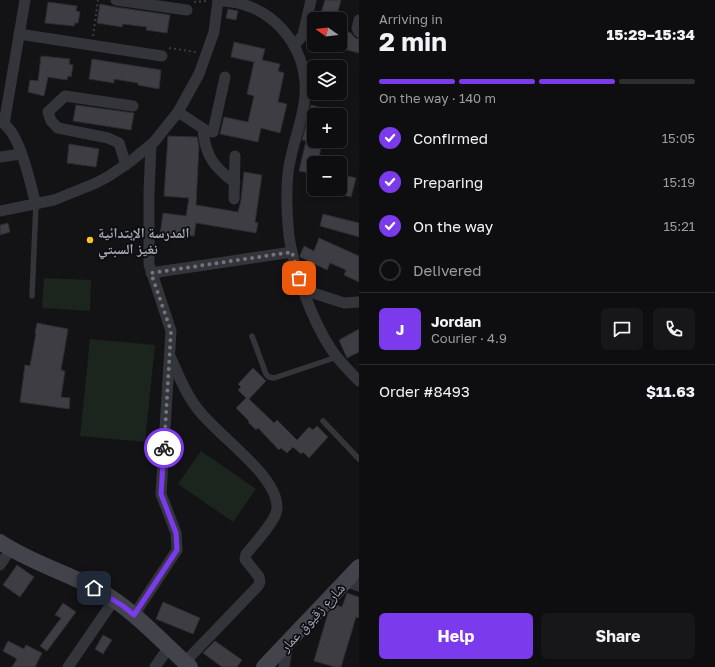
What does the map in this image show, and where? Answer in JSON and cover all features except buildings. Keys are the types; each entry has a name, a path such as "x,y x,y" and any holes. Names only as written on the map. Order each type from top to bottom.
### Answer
{"main road":[{"path":"6,545 46,566 85,582 114,600 134,615 187,665"},
{"name":"شارع زقيوق عمار","path":"264,667 288,642 352,584 359,567"}],"street":[{"path":"25,0 2,122 12,133 21,154 36,204"},
{"path":"116,0 187,10"},
{"path":"294,46 303,35 312,0"},
{"path":"0,211 54,200 96,183 126,165 151,145 178,112 199,74 214,32 218,1 232,1 252,7 264,13 278,25 294,46 303,66 305,91 304,108 292,151 288,172 289,237 295,266 310,308 325,338 337,357 359,381"},
{"path":"359,20 357,28 359,32"},
{"path":"19,34 162,56"},
{"path":"178,112 203,129 213,132 225,77"},
{"path":"126,165 119,143 108,138 58,128 51,121 48,112 65,96 133,106"},
{"path":"203,129 205,144 215,165 235,183"},
{"path":"134,615 177,550 176,533 161,494 171,331 151,273 148,254 151,145"},
{"path":"0,157 21,154"},
{"path":"234,199 235,156"},
{"path":"151,273 292,252"},
{"path":"304,290 344,303 359,302"},
{"path":"169,354 197,409 265,477 275,498 277,509 275,517 246,554 245,559 259,578 260,582 258,586 187,665"},
{"path":"0,565 6,545"},
{"path":"68,667 114,600"},
{"path":"284,667 288,642"},
{"path":"155,667 169,647"}],"lane":[{"path":"32,296 36,204"},
{"path":"252,336 266,374 269,377 274,378 337,357"},
{"path":"323,421 359,459"}],"path":[{"path":"92,45 98,0"},
{"path":"187,10 192,2 218,1"},
{"path":"162,56 164,50 168,48 207,53"}],"shaded area":[{"path":"44,278 91,280 90,311 42,308"},
{"path":"90,339 155,345 145,442 80,436"},
{"path":"201,451 256,489 233,522 178,484"}],"way so far":[{"path":"164,448 171,331 151,273 292,252 299,278"}],"place":[{"name":"المدرسة الإبتدائية نغيز السبتي","path":"90,240"}],"route":[{"path":"94,588 104,593 134,615 177,550 176,533 161,494 164,448"}]}
